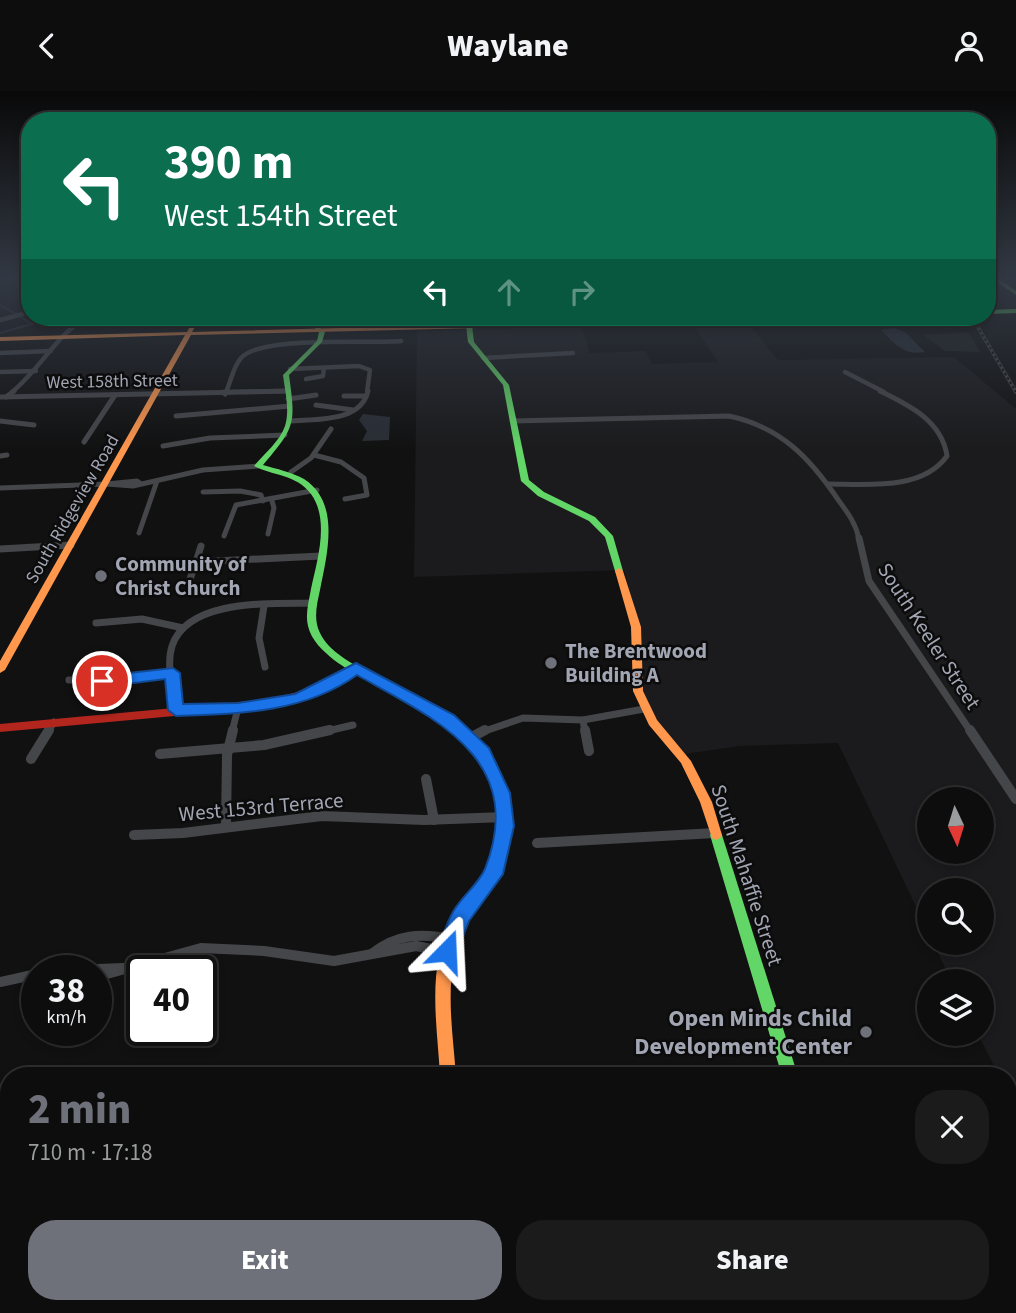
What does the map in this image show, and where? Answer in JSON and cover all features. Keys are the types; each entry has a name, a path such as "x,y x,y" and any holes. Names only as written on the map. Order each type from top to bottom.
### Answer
{"main road":[{"path":"0,339 93,336"},
{"name":"South Ridgeview Road","path":"0,670 189,336"},
{"path":"258,466 285,435 290,407 285,380 291,367 316,344 313,341 315,336"},
{"name":"South Mahaffie Street","path":"473,336 474,344 483,358 506,385 527,483 541,494 592,519 609,536 636,627 635,677 645,709 695,779 715,833 787,1067"},
{"path":"258,466 291,472 317,490 325,513 313,603 312,629 318,641 330,654 438,713 470,738 493,771 505,817 504,837 493,874 461,916 447,951 448,1067"},
{"path":"0,728 130,717 176,710 238,708 299,699 341,679 356,668"}],"street":[{"path":"3,397 36,370 62,337"},
{"path":"226,394 241,360 249,353 278,346 401,341"},
{"path":"0,353 51,351"},
{"path":"483,358 573,353"},
{"path":"290,407 320,417 353,411 364,403 370,370 367,366 291,367"},
{"path":"306,379 323,376 324,368"},
{"path":"0,372 36,370"},
{"path":"828,484 919,477 936,470 947,456 943,438 914,409 845,372"},
{"name":"West 158th Street","path":"3,397 226,394 290,407"},
{"path":"85,442 116,395"},
{"path":"176,416 290,407 316,395"},
{"path":"344,396 366,396"},
{"path":"316,405 353,411"},
{"name":"South Keeler Street","path":"512,421 729,416 762,425 793,443 807,455 857,526 860,560 869,581 1016,799"},
{"path":"0,421 34,425"},
{"path":"291,472 314,455 331,429"},
{"path":"163,446 210,438 285,435"},
{"path":"314,455 343,461 368,486 367,495 345,499"},
{"path":"0,488 137,481 141,484 220,467 258,466"},
{"path":"139,533 157,481"},
{"path":"223,536 234,506 272,501 317,490"},
{"path":"203,492 249,492 261,495 263,501"},
{"path":"268,534 274,508 272,501"},
{"path":"0,549 71,545"},
{"path":"190,579 201,546"},
{"path":"196,562 321,557"},
{"path":"176,710 172,643 183,628 204,615 221,609 313,603"},
{"path":"264,606 259,638 265,667"},
{"path":"96,623 142,619 183,628"},
{"path":"69,680 126,681 173,673"},
{"path":"226,827 228,749 238,708"},
{"path":"470,738 491,727 523,718 583,720 645,709"},
{"path":"583,720 589,751"},
{"path":"31,759 54,722"},
{"path":"160,754 228,749 297,739 353,725"},
{"path":"426,779 432,797 434,820"},
{"name":"West 153rd Terrace","path":"134,835 183,833 322,816 434,820 505,817"},
{"path":"537,843 715,833"},
{"path":"373,953 383,943 404,936 450,939"},
{"path":"170,955 201,948 264,951 313,961 345,961 416,946 447,951"},
{"path":"0,982 21,978"},
{"path":"15,979 21,979"}],"shaded area":[{"path":"417,336 584,336 590,353 645,351 652,364 718,362 701,336 758,336 778,360 954,357 1016,409 1016,1067 994,1067 984,1046 994,1046 994,969 946,969 939,955 994,955 994,878 917,878 917,909 838,743 740,746 684,754 654,719 642,694 639,673 641,634 624,570 414,577"},
{"path":"887,336 909,336 925,352 911,352"},
{"path":"925,336 971,336 980,352 945,351"},
{"path":"363,414 390,417 389,440 362,441 367,431 359,420"}],"railway":[{"path":"983,336 1016,392"}],"traffic: fast":[{"path":"258,466 279,442 288,425 290,407 286,375 320,341 321,336"},
{"path":"470,336 471,342 506,385 525,481 541,494 592,519 609,536 619,571"},
{"path":"258,466 302,482 314,493 322,507 324,542 312,611 313,629 331,653 366,676"},
{"path":"716,835 787,1067"}],"traffic: slow":[{"path":"62,337 100,336"},
{"path":"0,670 187,336"},
{"path":"0,339 69,337"},
{"path":"619,571 636,627 638,691 653,722 685,761 706,802 716,835"},
{"path":"447,1067 444,976 446,956 460,920"}],"traffic: jam":[{"path":"0,728 272,703 312,692 356,668"},
{"path":"366,676 440,715 467,735 481,751 500,789 504,810 501,852 490,879 460,920"}],"place":[{"name":"Community of Christ Church","path":"101,576"},
{"name":"The Brentwood Building A","path":"551,663"},
{"name":"Open Minds Child Development Center","path":"866,1032"}],"route":[{"path":"102,681 145,679 173,673 176,710 238,708 268,706 299,699 341,679 356,668 449,719 483,753 493,771 501,793 505,826 493,874 461,916 447,951"}]}
